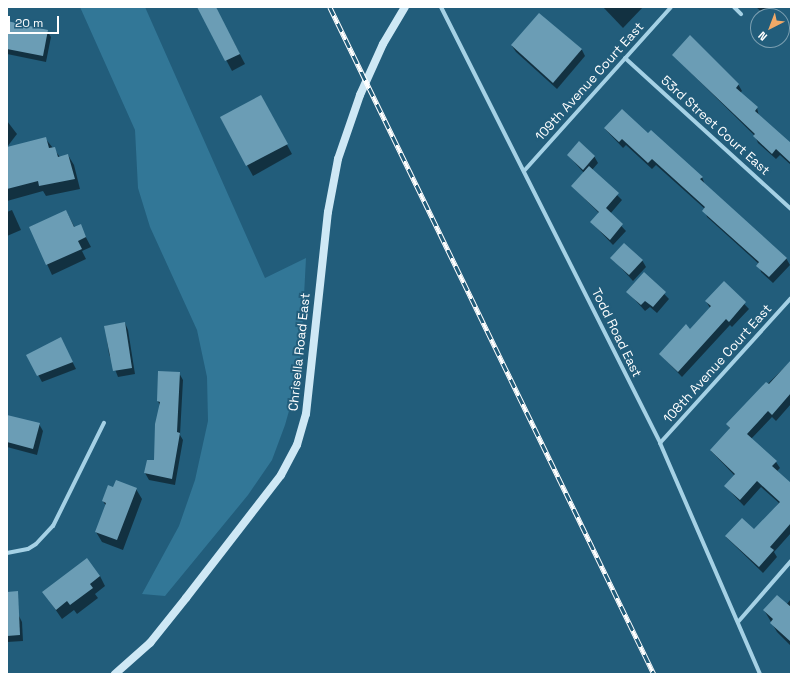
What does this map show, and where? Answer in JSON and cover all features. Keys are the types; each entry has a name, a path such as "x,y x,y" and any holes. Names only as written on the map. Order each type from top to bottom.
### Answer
{"street":[{"name":"Chrisella Road East","path":"115,674 150,643 186,598 280,475 297,445 306,414 328,212 338,159 360,95 383,44 405,7"},
{"name":"Todd Road East","path":"441,7 660,443 702,545 738,622 760,674"},
{"name":"109th Avenue Court East","path":"524,171 671,7"},
{"path":"734,7 741,14"},
{"name":"53rd Street Court East","path":"625,58 791,209"},
{"name":"108th Avenue Court East","path":"660,443 791,298"},
{"path":"7,553 28,549 36,544 52,526 104,423"},
{"path":"738,622 791,561"}],"shaded area":[{"path":"80,7 145,7 265,278 306,258 300,372 285,425 272,460 248,495 165,596 142,594 179,526 195,480 208,421 207,377 197,330 150,227 138,188 135,130"}],"building":[{"path":"197,7 216,7 240,54 225,61"},
{"path":"539,13 582,49 553,83 511,45"},
{"path":"7,21 48,30 43,56 7,49"},
{"path":"690,35 739,84 736,88 758,107 755,111 791,143 791,163 776,149 772,154 753,136 755,134 672,55"},
{"path":"261,95 288,144 246,166 220,117"},
{"path":"622,109 648,133 651,130 703,177 700,179 787,258 769,277 756,266 759,262 702,211 705,207 652,159 648,163 622,139 619,142 604,128"},
{"path":"46,137 49,148 55,147 58,157 68,154 75,179 39,186 38,181 7,189 7,147"},
{"path":"579,141 595,156 583,170 567,155"},
{"path":"589,166 619,193 606,208 623,224 610,240 590,222 599,212 571,186"},
{"path":"66,210 74,227 81,224 86,237 78,241 82,249 46,265 29,227"},
{"path":"624,243 643,260 629,275 610,258"},
{"path":"644,272 666,292 653,307 645,301 641,305 626,292"},
{"path":"724,281 746,302 729,322 726,319 678,372 659,354 686,324 690,329 711,306 705,301"},
{"path":"125,322 132,368 113,371 104,326"},
{"path":"61,337 73,362 37,376 26,355"},
{"path":"791,360 791,393 772,415 768,411 747,434 777,461 772,466 791,483 791,523 770,547 774,550 759,567 725,536 742,518 754,529 780,502 757,481 740,500 724,486 735,474 710,450 730,428 726,424 766,382 769,384"},
{"path":"158,371 180,372 177,432 180,433 172,479 144,473 147,460 154,460 155,424 160,402 157,401"},
{"path":"7,415 40,423 33,449 7,442"},
{"path":"116,480 137,488 117,540 95,532 106,503 102,501 108,485 113,487"},
{"path":"87,558 100,576 90,584 93,588 70,605 67,601 56,610 42,592"},
{"path":"18,591 20,635 7,636 7,592"},
{"path":"777,595 791,607 791,642 770,623 773,619 763,610"}],"railway":[{"path":"330,7 654,674"}]}
